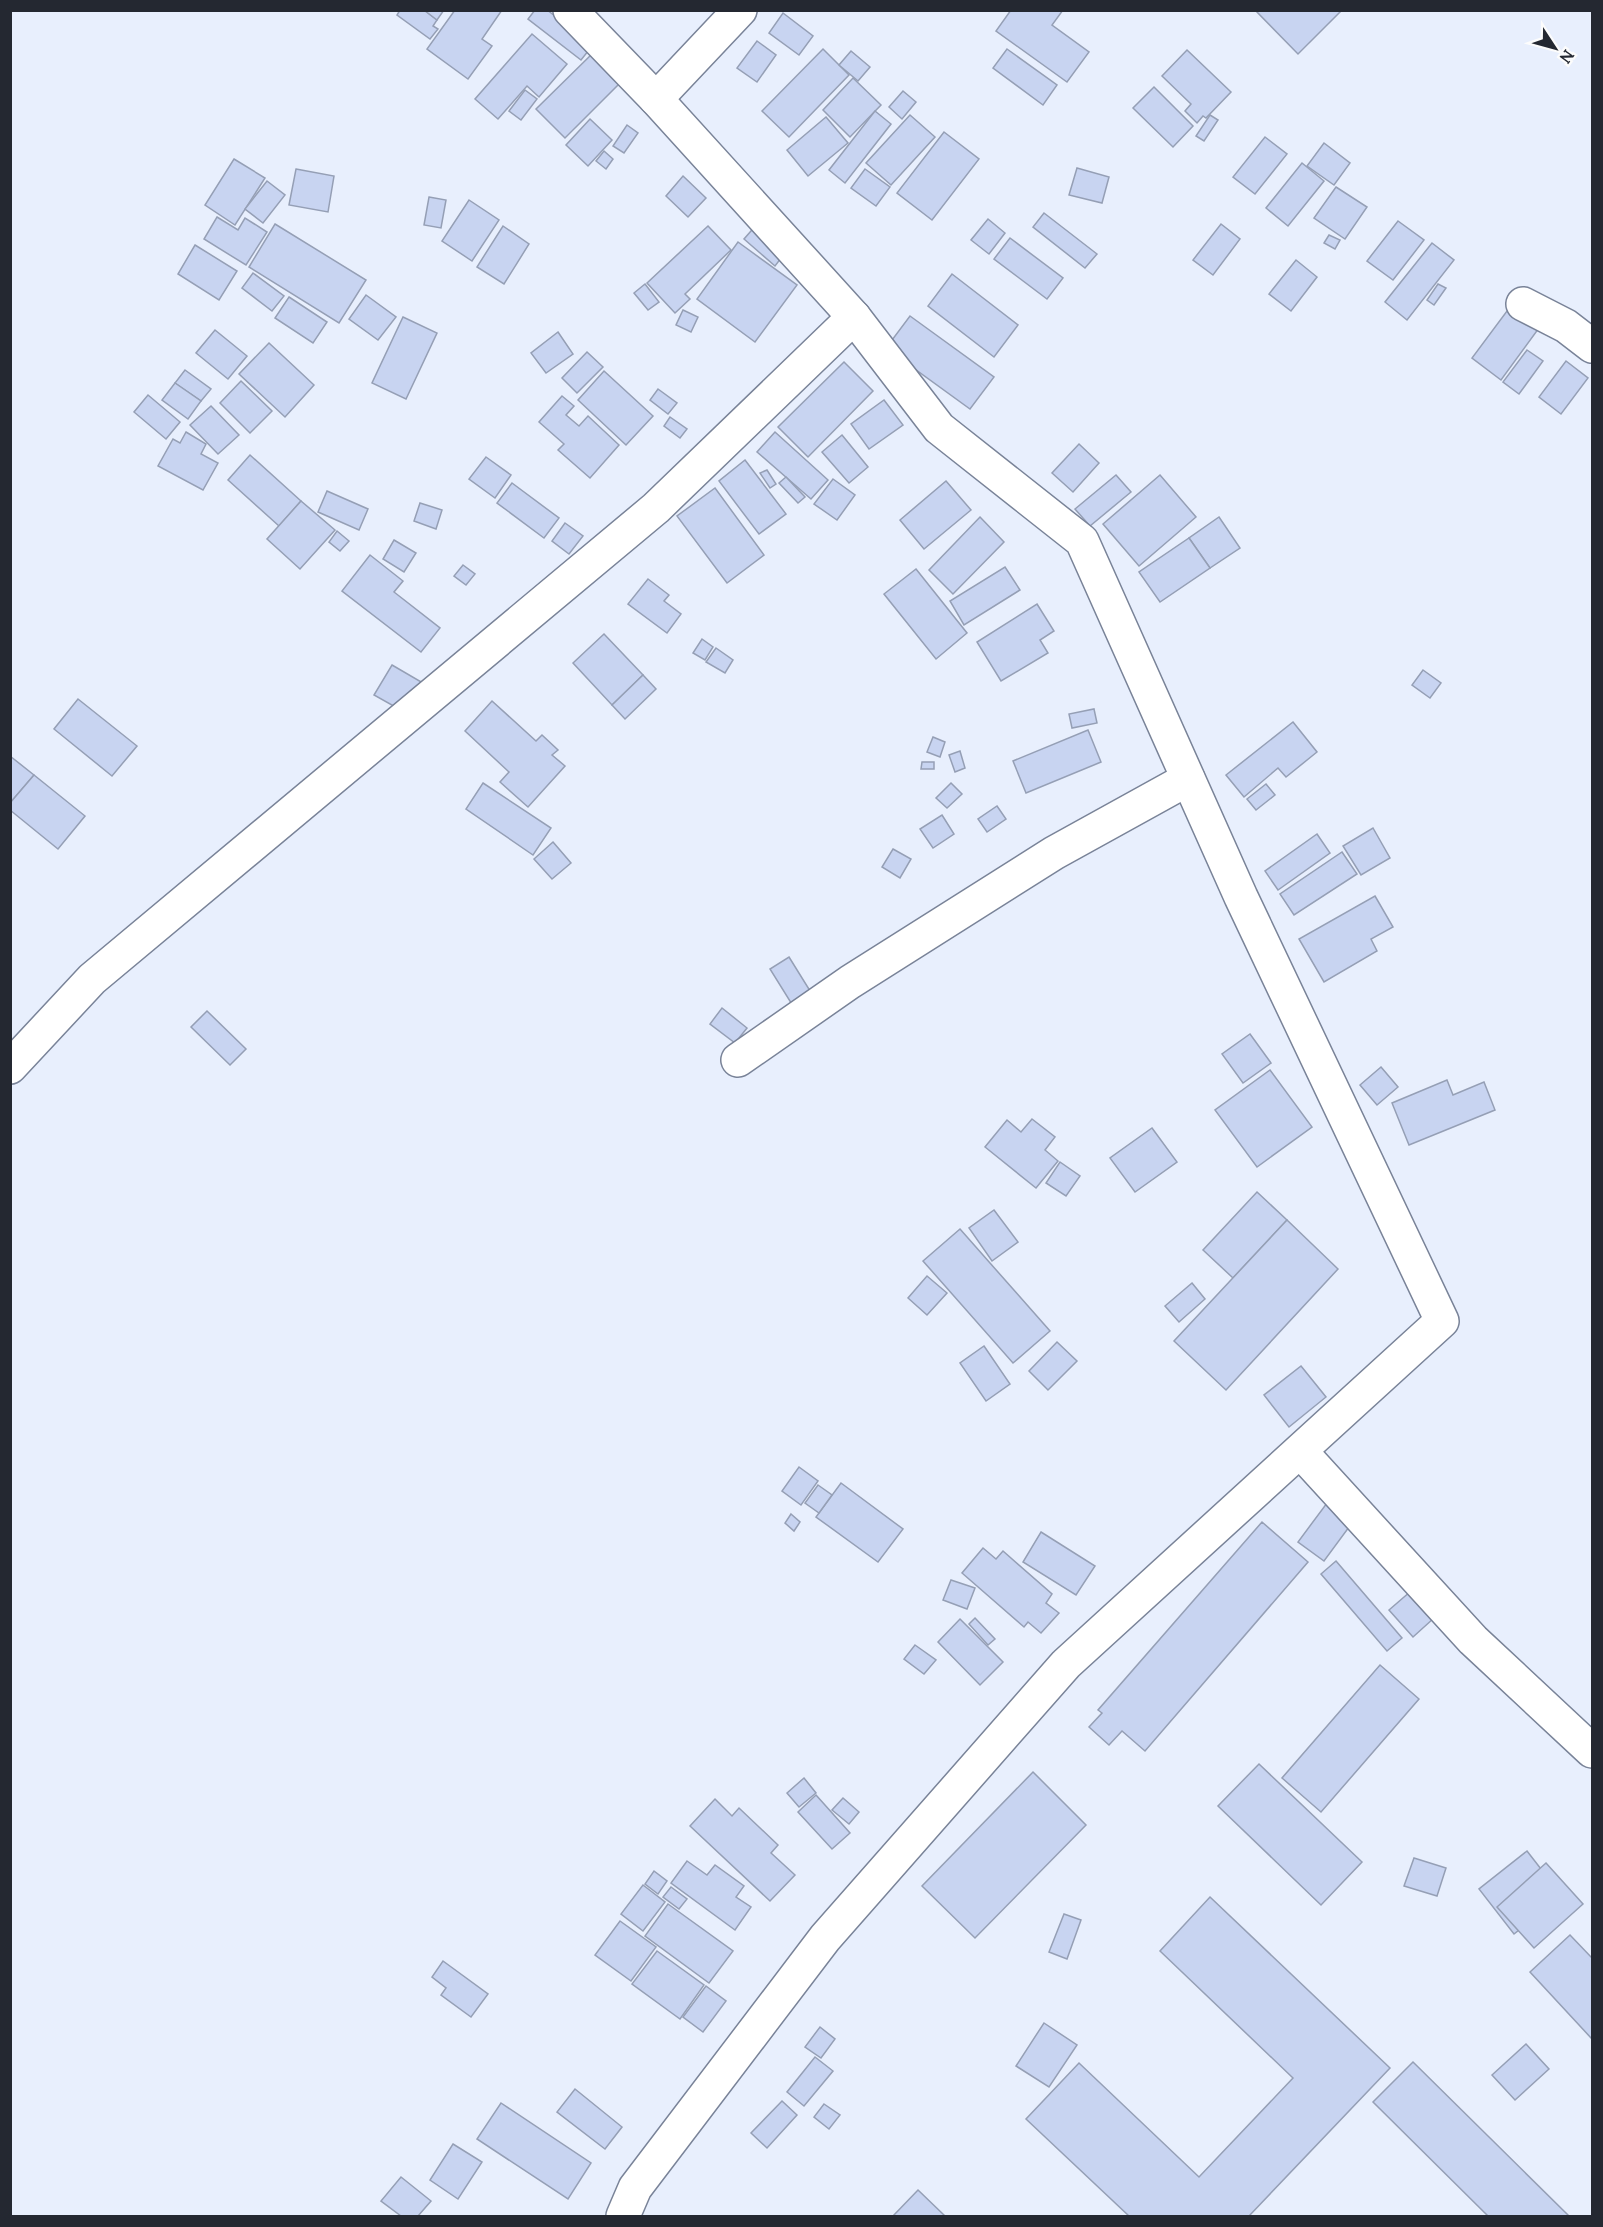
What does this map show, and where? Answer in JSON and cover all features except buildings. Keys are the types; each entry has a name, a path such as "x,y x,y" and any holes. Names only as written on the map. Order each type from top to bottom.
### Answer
{"street":[{"path":"570,10 656,99 854,317 939,428 1082,541 1251,919 1442,1322 1066,1664 825,1938 635,2188 623,2217"},
{"path":"656,99 740,10"},
{"path":"1523,304 1566,326 1593,345"},
{"path":"10,1067 92,979 656,508 854,317"},
{"path":"738,1060 850,982 1054,853 1188,779"},
{"path":"1301,1452 1473,1641 1593,1751"}]}
